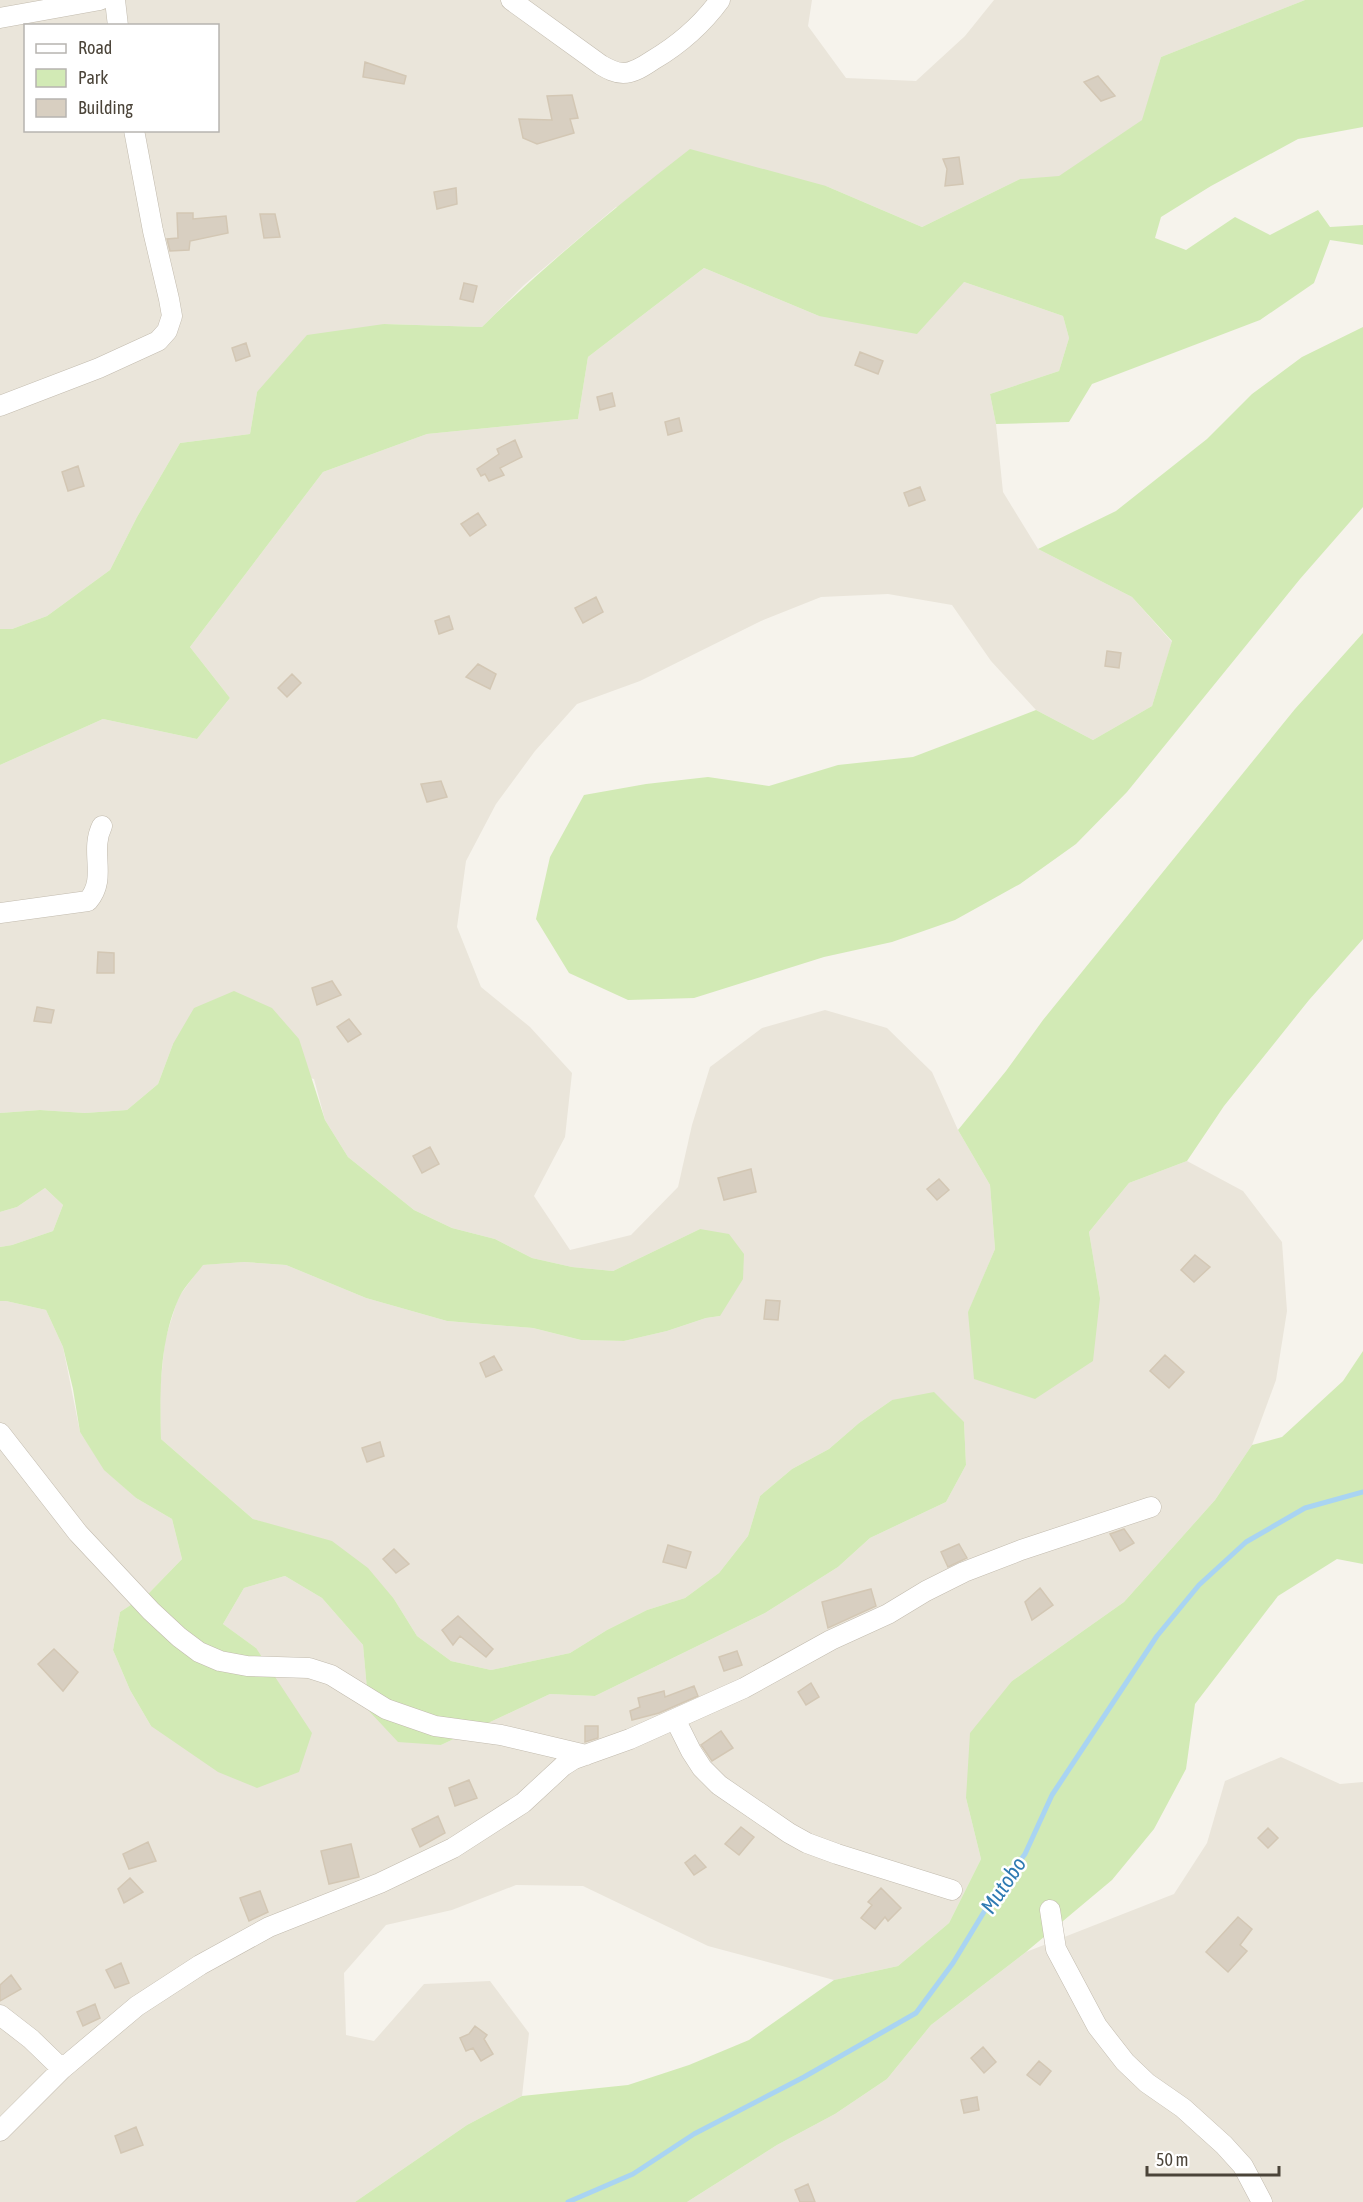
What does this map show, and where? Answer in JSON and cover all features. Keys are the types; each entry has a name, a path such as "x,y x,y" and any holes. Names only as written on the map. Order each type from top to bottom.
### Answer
{"street":[{"path":"0,18 100,0"},
{"path":"115,0 118,24"},
{"path":"511,0 601,65 614,72 625,73 638,70 677,46 694,31 720,0"},
{"path":"0,406 110,363 158,341 167,331 172,316 134,132"},
{"path":"0,913 88,901 95,892 99,880 96,845 102,826"},
{"path":"0,1433 78,1533 151,1611 199,1652 247,1666 309,1668 331,1675 386,1709 435,1726 501,1735 586,1755"},
{"path":"0,2131 62,2069 137,2006 200,1965 268,1927 380,1883 453,1848 523,1803 563,1766 744,1688 831,1640 888,1614 964,1572 1151,1506"},
{"path":"675,1719 702,1768 719,1785 789,1833 807,1843 837,1854 952,1890"},
{"path":"1050,1910 1056,1949 1097,2026 1125,2062 1147,2083 1184,2108 1224,2145 1243,2166 1262,2202"},
{"path":"0,2015 31,2039 62,2069"}],"shaded area":[{"path":"0,0 812,0 808,26 846,78 916,81 965,36 994,0 1305,0 1161,57 1143,120 1059,177 1020,179 922,227 826,186 616,207 524,285 482,327 384,324 257,392 250,434 180,443 137,517 110,570 47,616 12,629 0,629"},
{"path":"704,268 819,316 964,282 1063,316 1069,338 1059,371 990,394 996,424 1003,492 1038,549 1132,597 1172,642 1152,706 1093,740 1036,710 991,661 952,605 888,594 821,597 761,621 640,681 577,704 535,751 496,804 466,861 457,927 481,987 530,1027 572,1073 565,1137 534,1196 570,1250 631,1235 678,1187 692,1125 710,1067 762,1028 825,1010 887,1028 932,1072 958,1130 990,1185 995,1249 968,1313 1100,1298 1089,1232 1129,1183 1187,1161 1243,1191 1282,1242 1287,1311 1276,1380 1252,1445 1215,1500 1124,1602 1012,1681 966,1798 981,1859 949,1923 898,1966 834,1980 708,1946 583,1886 516,1885 452,1910 386,1925 344,1973 346,2035 374,2041 424,1984 490,1981 529,2033 522,2096 467,2125 355,2202 0,2202 0,1301 46,1310 63,1347 80,1432 105,1470 136,1498 172,1519 182,1559 149,1593 120,1612 113,1650 130,1690 151,1726 256,1648 223,1624 244,1588 285,1576 322,1598 363,1645 369,1711 441,1745 550,1694 595,1696 765,1613 838,1567 870,1538 946,1502 966,1465 964,1422 892,1400 859,1423 829,1449 792,1469 760,1496 748,1536 719,1573 685,1598 647,1610 607,1630 570,1653 491,1670 451,1661 417,1636 394,1599 290,1531 253,1519 161,1439 160,1389 165,1340 178,1298 202,1265 244,1262 286,1265 366,1298 447,1321 533,1328 581,1340 624,1341 720,1316 700,1229 613,1271 572,1267 532,1258 495,1239 452,1228 414,1210 348,1157 325,1120 314,1079 173,1044 158,1084 127,1110 85,1113 40,1110 0,1113 0,765 103,719 197,739 230,698 190,647 323,472 427,434 578,419 588,357"},
{"path":"45,1188 63,1205 53,1231 0,1247 0,1212 17,1207"},
{"path":"1281,1757 1340,1784 1363,1782 1363,2202 687,2202 777,2145 835,2114 887,2079 931,2025 1026,1952 1174,1894 1207,1843 1225,1781"}],"green space":[{"path":"1305,0 1363,0 1363,127 1298,139 1211,186 1161,217 1155,238 1186,250 1235,217 1270,235 1318,210 1330,227 1363,225 1363,245 1330,240 1314,283 1260,320 1092,384 1069,422 996,424 990,394 1059,371 1069,338 1063,316 964,282 917,334 819,316 704,268 588,357 578,419 427,434 323,472 190,647 230,698 197,739 103,719 0,765 0,629 12,629 47,616 110,570 137,517 180,443 250,434 257,392 307,335 384,324 482,327 583,235 690,149 826,186 922,227 1020,179 1059,176 1142,120 1161,57"},
{"path":"1363,327 1363,507 1300,579 1127,792 1076,844 1020,884 955,920 892,942 824,957 694,998 628,1000 569,973 536,919 550,857 584,795 646,784 708,777 769,786 838,765 913,757 1036,710 1093,740 1152,706 1172,641 1132,597 1038,549 1116,511 1207,439 1252,394 1302,357"},
{"path":"1363,633 1363,939 1309,1000 1224,1106 1187,1161 1129,1183 1089,1232 1100,1298 1093,1361 1035,1399 974,1379 968,1312 995,1249 990,1185 958,1130 1006,1071 1043,1020 1295,709"},
{"path":"234,991 272,1008 299,1039 325,1120 348,1157 414,1210 452,1228 495,1239 532,1258 572,1267 613,1271 700,1229 729,1234 744,1254 743,1279 720,1316 624,1341 581,1340 533,1328 447,1321 366,1298 286,1265 244,1262 203,1265 180,1296 167,1334 161,1386 161,1439 253,1519 332,1541 368,1568 394,1599 417,1636 451,1661 491,1670 570,1653 607,1630 647,1610 685,1598 719,1573 748,1536 760,1496 792,1469 829,1449 859,1423 892,1400 934,1392 964,1422 966,1465 946,1502 870,1538 838,1567 765,1613 595,1696 550,1694 441,1745 398,1742 369,1711 363,1645 322,1598 285,1576 244,1588 223,1624 256,1648 312,1733 299,1772 257,1788 218,1772 151,1726 130,1690 113,1650 120,1612 149,1593 182,1559 172,1519 136,1498 104,1470 80,1432 63,1347 46,1310 0,1301 0,1247 53,1231 63,1205 45,1188 17,1207 0,1212 0,1113 40,1110 85,1113 127,1110 158,1084 173,1044 194,1008"},
{"path":"1363,1351 1363,1564 1337,1559 1278,1596 1195,1704 1186,1769 1154,1829 1112,1880 1026,1952 931,2025 887,2079 835,2114 777,2145 687,2202 355,2202 467,2125 522,2096 628,2085 689,2065 749,2040 834,1980 898,1966 949,1923 981,1859 966,1798 970,1733 1012,1681 1124,1602 1215,1500 1252,1445 1282,1437 1343,1381"}],"building":[{"path":"365,62 406,76 404,84 363,77"},
{"path":"1098,76 1115,96 1101,101 1084,82"},
{"path":"572,95 578,118 570,119 574,133 537,144 523,138 519,119 552,120 547,96"},
{"path":"959,157 963,184 945,186 947,169 943,159"},
{"path":"456,188 457,204 437,209 434,192"},
{"path":"177,213 193,213 193,219 226,216 228,233 190,241 189,250 170,251 167,239 178,238"},
{"path":"260,214 275,214 280,237 264,238"},
{"path":"464,283 477,286 473,302 460,299"},
{"path":"246,343 250,356 236,361 232,348"},
{"path":"860,352 883,361 878,374 855,365"},
{"path":"612,393 615,406 600,410 597,397"},
{"path":"679,418 682,431 668,435 665,422"},
{"path":"515,440 522,457 500,468 504,475 489,481 485,474 481,476 477,469 499,454 497,449"},
{"path":"78,466 84,486 68,491 62,472"},
{"path":"920,487 925,500 909,506 904,493"},
{"path":"478,513 486,525 470,536 461,524"},
{"path":"596,597 603,612 583,623 575,608"},
{"path":"449,616 453,629 439,634 435,621"},
{"path":"1107,651 1121,653 1119,668 1105,666"},
{"path":"478,664 496,674 490,689 466,677"},
{"path":"292,674 301,683 287,697 278,688"},
{"path":"441,781 447,797 427,802 421,784"},
{"path":"98,952 114,953 114,973 97,973"},
{"path":"332,981 341,995 317,1005 312,988"},
{"path":"37,1007 54,1010 51,1023 34,1021"},
{"path":"349,1019 361,1034 348,1042 337,1027"},
{"path":"430,1147 439,1164 422,1173 413,1156"},
{"path":"751,1169 756,1192 724,1200 718,1178"},
{"path":"939,1179 949,1190 937,1200 927,1189"},
{"path":"1195,1255 1210,1267 1194,1282 1181,1270"},
{"path":"766,1300 780,1301 778,1320 764,1319"},
{"path":"1165,1355 1184,1372 1169,1388 1150,1371"},
{"path":"494,1356 502,1370 486,1377 480,1363"},
{"path":"380,1442 384,1456 367,1462 362,1448"},
{"path":"1124,1529 1134,1543 1120,1551 1110,1534"},
{"path":"959,1544 967,1558 948,1567 941,1552"},
{"path":"668,1545 691,1552 686,1568 663,1562"},
{"path":"394,1549 409,1564 396,1573 383,1559"},
{"path":"1040,1588 1053,1605 1032,1620 1025,1602"},
{"path":"871,1589 876,1606 828,1628 822,1602"},
{"path":"458,1616 493,1649 486,1657 460,1636 453,1645 442,1630"},
{"path":"54,1649 78,1672 63,1691 38,1664"},
{"path":"737,1651 742,1665 724,1671 719,1657"},
{"path":"811,1683 819,1697 806,1705 798,1692"},
{"path":"694,1686 698,1696 659,1713 632,1720 630,1711 640,1707 638,1698 664,1691 665,1697"},
{"path":"585,1726 598,1726 598,1738 585,1742"},
{"path":"721,1731 733,1748 712,1761 701,1745"},
{"path":"469,1780 477,1798 455,1806 449,1788"},
{"path":"438,1816 445,1833 420,1847 412,1829"},
{"path":"741,1827 754,1837 739,1855 725,1844"},
{"path":"1268,1828 1278,1838 1268,1848 1258,1838"},
{"path":"148,1842 156,1861 129,1869 123,1854"},
{"path":"351,1844 359,1877 329,1884 321,1851"},
{"path":"695,1855 706,1867 694,1875 685,1863"},
{"path":"130,1878 143,1892 124,1903 118,1889"},
{"path":"881,1888 901,1908 888,1921 885,1917 875,1929 861,1918 872,1905 868,1902"},
{"path":"260,1891 268,1912 249,1921 240,1898"},
{"path":"1238,1917 1252,1929 1240,1945 1247,1951 1228,1972 1206,1952"},
{"path":"121,1963 129,1983 115,1988 106,1970"},
{"path":"11,1975 21,1989 0,2001 0,1985"},
{"path":"95,2004 100,2018 83,2026 77,2012"},
{"path":"475,2026 487,2035 484,2039 493,2054 481,2061 473,2048 466,2051 460,2038 469,2034"},
{"path":"983,2047 996,2062 984,2073 971,2058"},
{"path":"1039,2061 1051,2071 1040,2085 1027,2075"},
{"path":"977,2097 979,2110 964,2113 961,2100"},
{"path":"136,2127 143,2145 121,2153 115,2136"},
{"path":"808,2184 815,2202 800,2202 795,2190"}],"waterway":[{"name":"Mutobo","path":"568,2202 633,2174 694,2134 804,2077 916,2013 953,1963 990,1902 1025,1854 1052,1795 1157,1636 1199,1585 1246,1542 1305,1508 1363,1492"}]}
